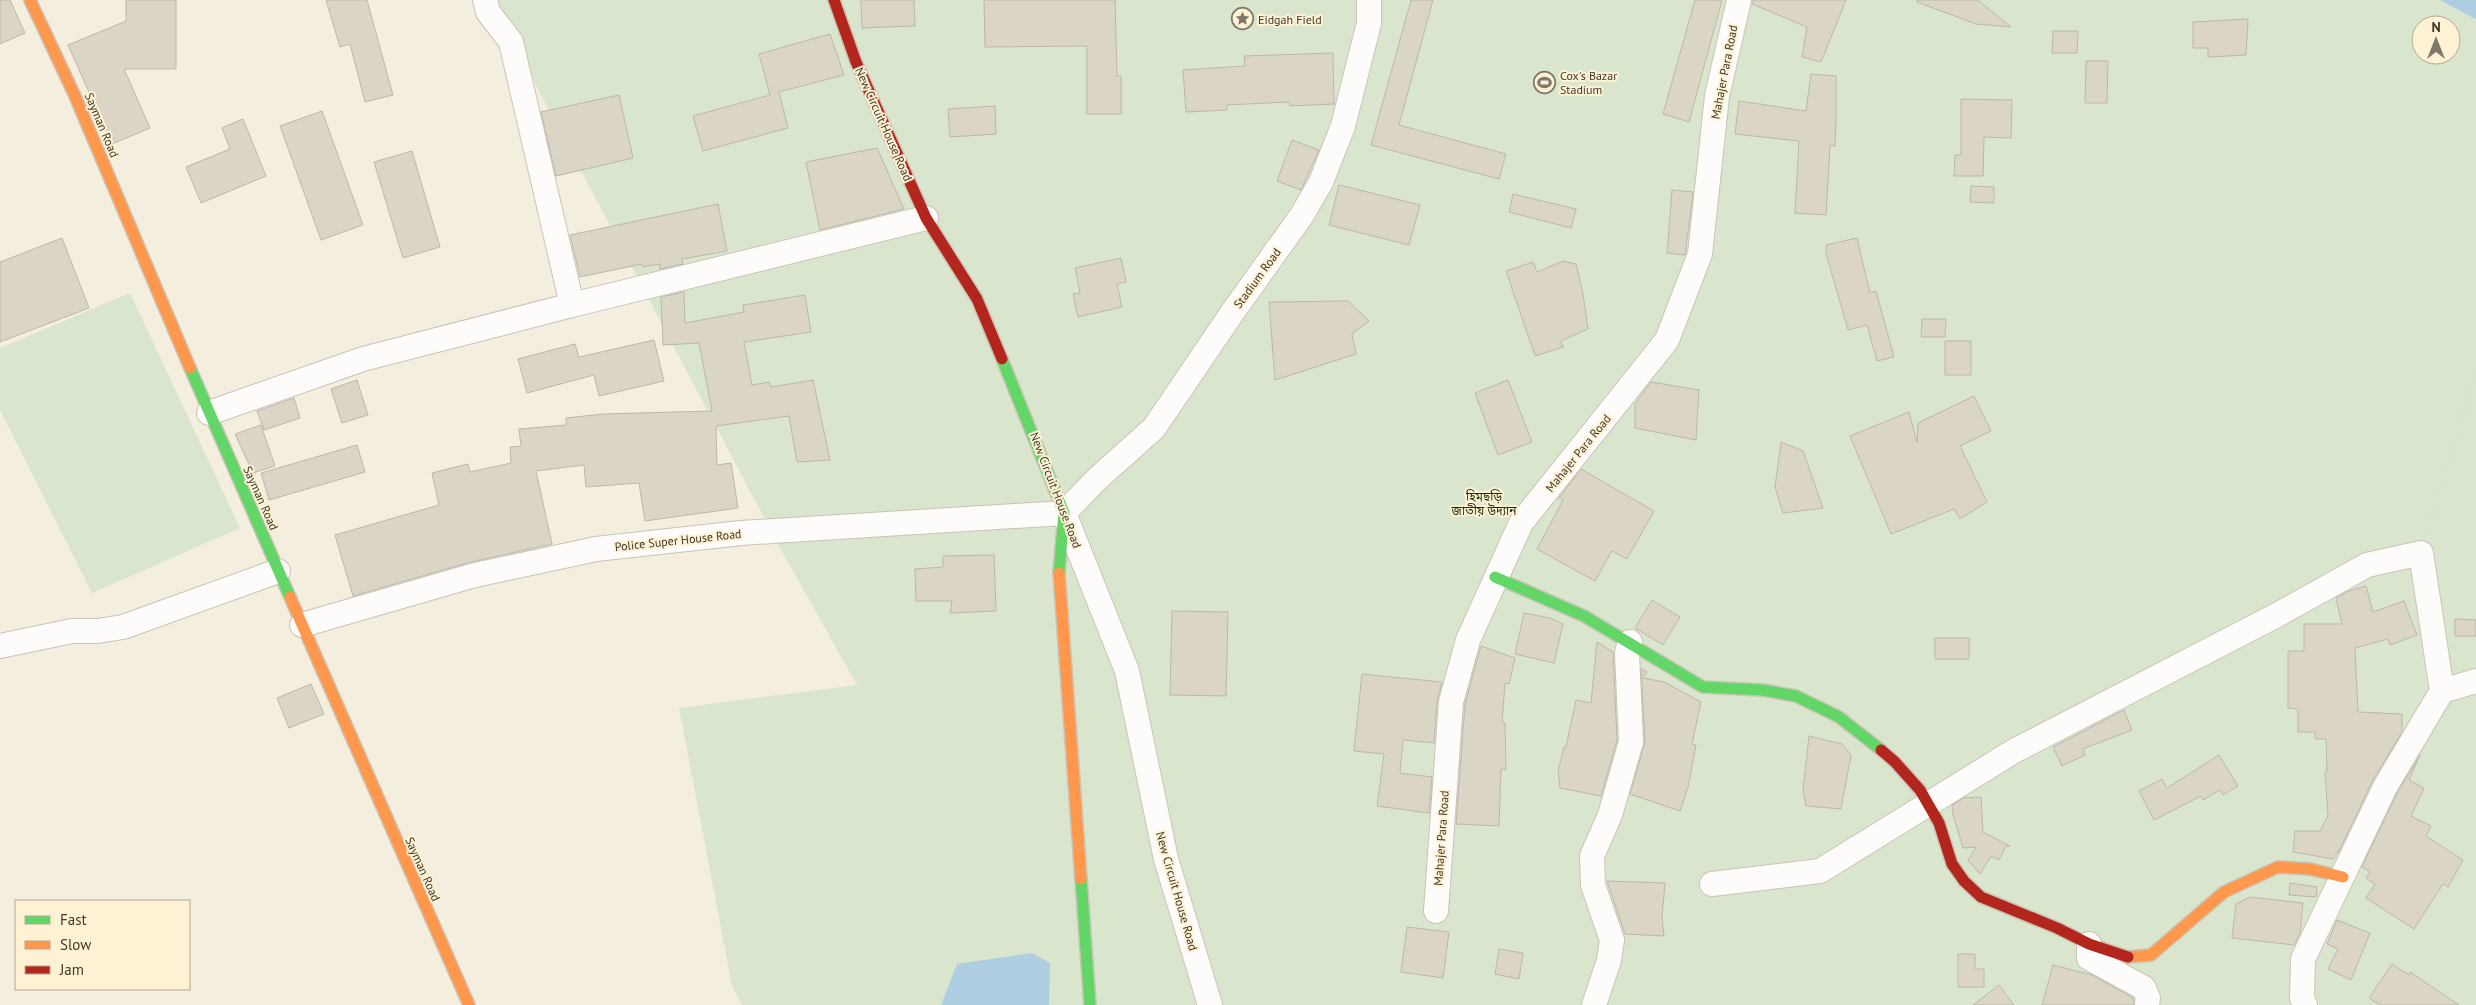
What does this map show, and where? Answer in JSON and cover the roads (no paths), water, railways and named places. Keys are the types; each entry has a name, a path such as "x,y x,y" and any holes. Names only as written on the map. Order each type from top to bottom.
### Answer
{"street":[{"name":"Sayman Road","path":"30,0 75,96 209,413 469,1005"},
{"path":"485,0 488,12 511,42 572,306"},
{"name":"New Circuit House Road","path":"834,0 856,62 926,218 977,299 1035,436 1126,671 1166,859 1210,1005"},
{"name":"Stadium Road","path":"1064,514 1097,479 1154,428 1232,313 1302,215 1321,182 1343,126 1370,23 1369,0"},
{"name":"Mahajer Para Road","path":"1436,911 1451,702 1468,640 1521,523 1667,340 1700,254 1717,96 1739,0"},
{"path":"209,413 363,359 926,218"},
{"path":"1064,514 1059,577 1090,1005"},
{"name":"Police Super House Road","path":"302,625 475,575 596,549 741,533 1064,514"},
{"path":"1712,884 1820,871 2014,751 2268,619 2367,565 2421,553 2442,691 2386,787 2303,959 2302,998 2305,1005"},
{"path":"0,646 72,631 98,631 123,627 278,571"},
{"path":"1495,577 1584,616 1704,687 1762,690 1796,696 1839,717 1895,762 1929,803 1939,823 1952,864 1964,881 1981,896 2057,928 2089,944 2132,958 2151,955 2174,937 2195,915 2224,892 2278,867 2310,869 2343,877"},
{"path":"1594,1005 1609,960 1612,940 1593,885 1592,856 1610,815 1631,742 1627,653 1630,642"},
{"path":"2442,691 2476,681"},
{"path":"2089,944 2089,958 2144,988 2148,998 2146,1005"}],"water":[{"path":"2440,0 2476,0 2476,19 2475,19"},
{"path":"1032,953 1050,963 1049,1005 941,1005 957,964"}],"place":[{"name":"Eidgah Field","path":"1242,19"},
{"name":"Cox's Bazar Stadium","path":"1544,82"}],"park label":[{"name":"হিমছড়ি জাতীয় উদ্যান","path":"1484,503"}]}
